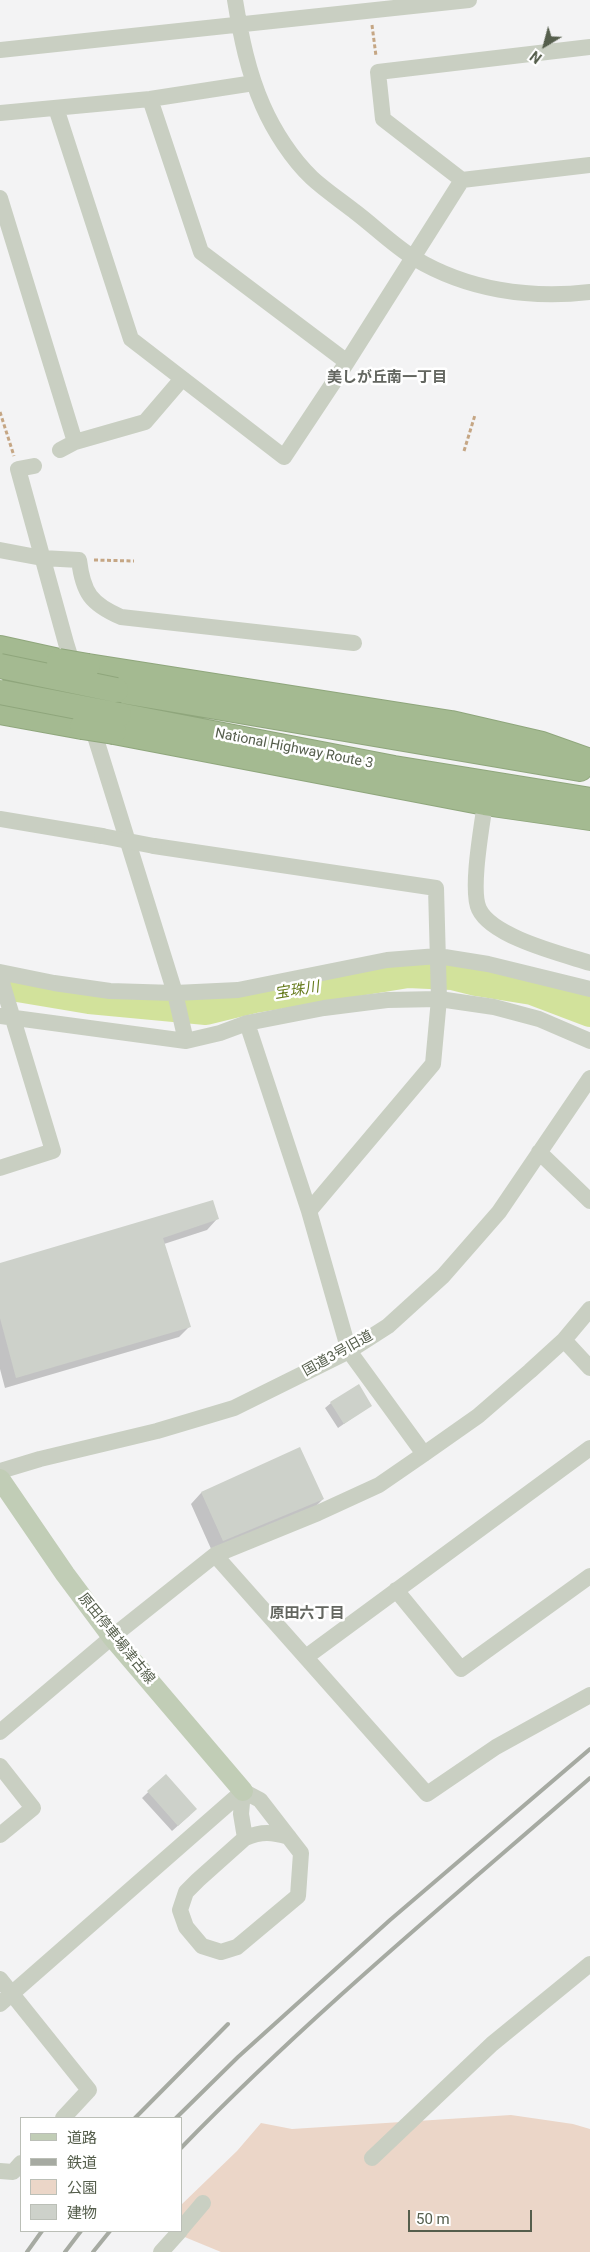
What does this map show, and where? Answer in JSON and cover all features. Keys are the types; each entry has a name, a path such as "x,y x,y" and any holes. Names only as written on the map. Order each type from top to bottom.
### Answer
{"highway":[{"path":"0,648 88,666 451,723 542,744 590,761"},
{"name":"National Highway Route 3","path":"0,666 116,690 590,771"},
{"name":"National Highway Route 3","path":"0,692 116,724 590,800"},
{"path":"0,712 82,727 116,724 484,803 590,818"}],"main road":[{"name":"原田停車場津古線","path":"0,1478 65,1574 112,1637 243,1791"}],"street":[{"path":"235,0 243,49 263,107 279,136 312,178 414,258 447,274 507,291 552,296 590,292"},
{"path":"0,50 469,0"},
{"path":"590,47 378,72 383,119 462,180 590,165"},
{"path":"0,113 150,99 254,83"},
{"path":"150,99 201,252 347,362"},
{"path":"56,108 131,339 181,380 284,457 414,258 462,180"},
{"path":"0,198 75,442"},
{"path":"60,450 75,442 145,422 181,380"},
{"path":"34,466 18,468 66,643 175,993 186,1041"},
{"path":"0,550 42,558 79,560 81,582 90,598 102,608 121,617 354,643"},
{"path":"484,803 476,888 479,910 500,931 590,963"},
{"path":"0,819 154,846 436,888 439,999 433,1064 309,1211"},
{"path":"0,1168 53,1151 7,1017 0,974 110,990 175,993 238,990 387,960 438,956 488,964 590,989"},
{"path":"7,1017 186,1041 220,1033 247,1023 324,1008 386,1000 439,999 494,1007 530,1017 590,1041"},
{"path":"247,1023 309,1211 349,1351 424,1454"},
{"name":"国道3号旧道","path":"0,1471 40,1459 158,1431 234,1408 349,1351 388,1326 442,1276 498,1212 590,1078"},
{"path":"539,1152 590,1201"},
{"path":"0,1732 112,1637 215,1555 318,1513 378,1485 478,1416 564,1340 590,1309"},
{"path":"564,1340 590,1368"},
{"path":"306,1657 590,1448"},
{"path":"215,1555 427,1794 496,1747 590,1695"},
{"path":"396,1590 461,1668 590,1576"},
{"path":"0,1766 33,1808 0,1835"},
{"path":"243,1791 260,1800 289,1837 301,1854 298,1896 236,1947 221,1952 202,1946 186,1928 180,1910 186,1892 245,1838 258,1833 270,1832 289,1837"},
{"path":"243,1791 242,1814 245,1838"},
{"path":"0,2004 243,1791"},
{"path":"372,2158 492,2044 590,1964"},
{"path":"0,1979 89,2090 64,2117"},
{"path":"0,2171 13,2172 20,2164"},
{"path":"182,2228 203,2203"},
{"path":"162,2252 178,2232"}],"path":[{"path":"371,10 378,72"},
{"path":"0,412 18,468"},
{"path":"464,451 475,415"},
{"path":"79,560 134,561"}],"green space":[{"path":"511,2115 573,2124 590,2129 590,2252 221,2252 172,2232 182,2232 182,2204 237,2151 261,2123 292,2129"}],"building":[{"path":"213,1200 219,1219 163,1238 191,1327 16,1378 0,1318 0,1263"},
{"path":"359,1384 372,1406 344,1424 330,1402"},
{"path":"300,1447 324,1499 223,1541 201,1492"},
{"path":"166,1774 197,1809 178,1826 147,1791"}],"waterway":[{"name":"宝珠川","path":"0,984 89,999 206,1010 255,998 408,973 452,975 532,990 590,1012"}],"railway":[{"path":"177,2117 238,2057 390,1920 590,1749"},
{"path":"182,2147 330,2005 433,1913 590,1778"},
{"path":"136,2117 228,2024"},
{"path":"27,2252 41,2232"},
{"path":"65,2252 80,2232"},
{"path":"93,2252 109,2232"}],"district":[{"name":"美しが丘南一丁目","path":"387,378"},
{"name":"原田六丁目","path":"307,1614"}]}
